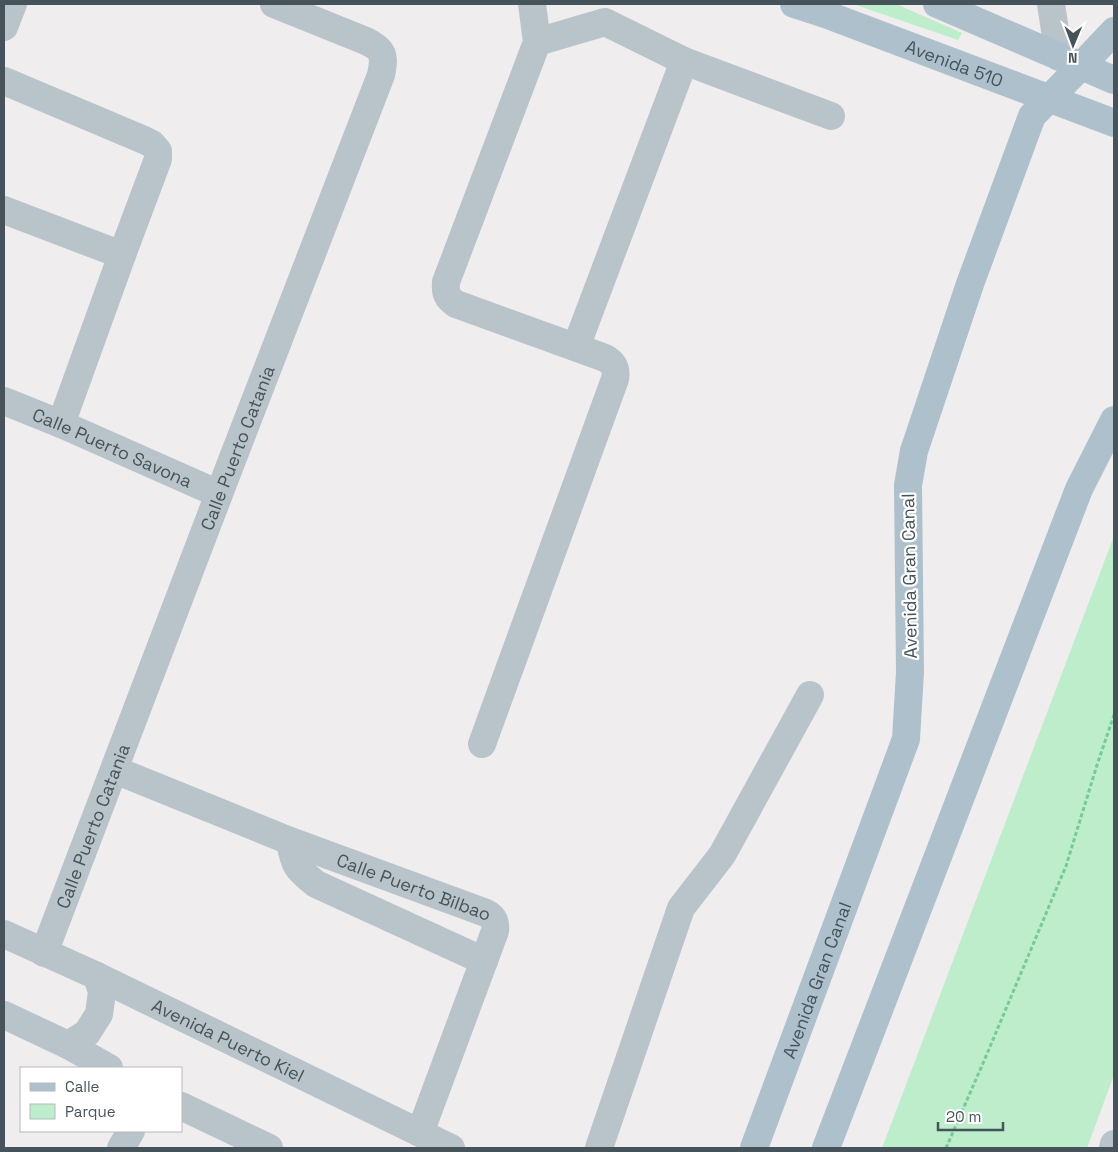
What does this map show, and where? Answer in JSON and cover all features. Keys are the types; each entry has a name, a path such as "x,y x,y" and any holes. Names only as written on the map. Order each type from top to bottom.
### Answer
{"main road":[{"name":"Avenida 510","path":"794,4 1114,122"},
{"path":"937,4 1114,80"},
{"name":"Avenida Gran Canal","path":"754,1148 906,739 910,672 908,485 914,451 970,284 1032,116 1049,98 1070,62 1114,31"},
{"path":"826,1148 1079,489 1114,420"}],"street":[{"path":"4,27 13,4"},
{"name":"Calle Puerto Catania","path":"19,945 115,770 384,64 383,54 375,45 366,40 274,4"},
{"path":"482,744 616,372 615,366 605,358 456,304 446,295 446,282 537,42 532,4"},
{"path":"1051,4 1070,62"},
{"path":"537,42 598,13 684,61 831,116"},
{"path":"576,348 684,61"},
{"path":"4,81 144,140 152,144 158,151 155,168 61,424"},
{"path":"4,210 122,255"},
{"name":"Calle Puerto Savona","path":"4,401 61,424 219,494"},
{"path":"599,1148 681,908 722,855 810,695"},
{"name":"Calle Puerto Bilbao","path":"115,770 290,841 492,916 495,921 495,931 420,1132"},
{"name":"Calle Puerto Bilbao","path":"290,841 292,857 300,871 316,884 484,961"},
{"name":"Avenida Puerto Kiel","path":"19,945 97,976 451,1148"},
{"path":"68,1045 87,1033 99,1014 102,992 97,976"},
{"path":"4,1015 68,1045 107,1067"},
{"path":"182,1106 270,1148"},
{"path":"121,1148 129,1132"},
{"path":"1113,1148 1114,1144"}],"path":[{"path":"946,1148 1066,866 1114,715"}],"green space":[{"path":"853,4 896,4 962,33 958,40"},
{"path":"1114,536 1114,1075 1087,1148 882,1148"}]}
